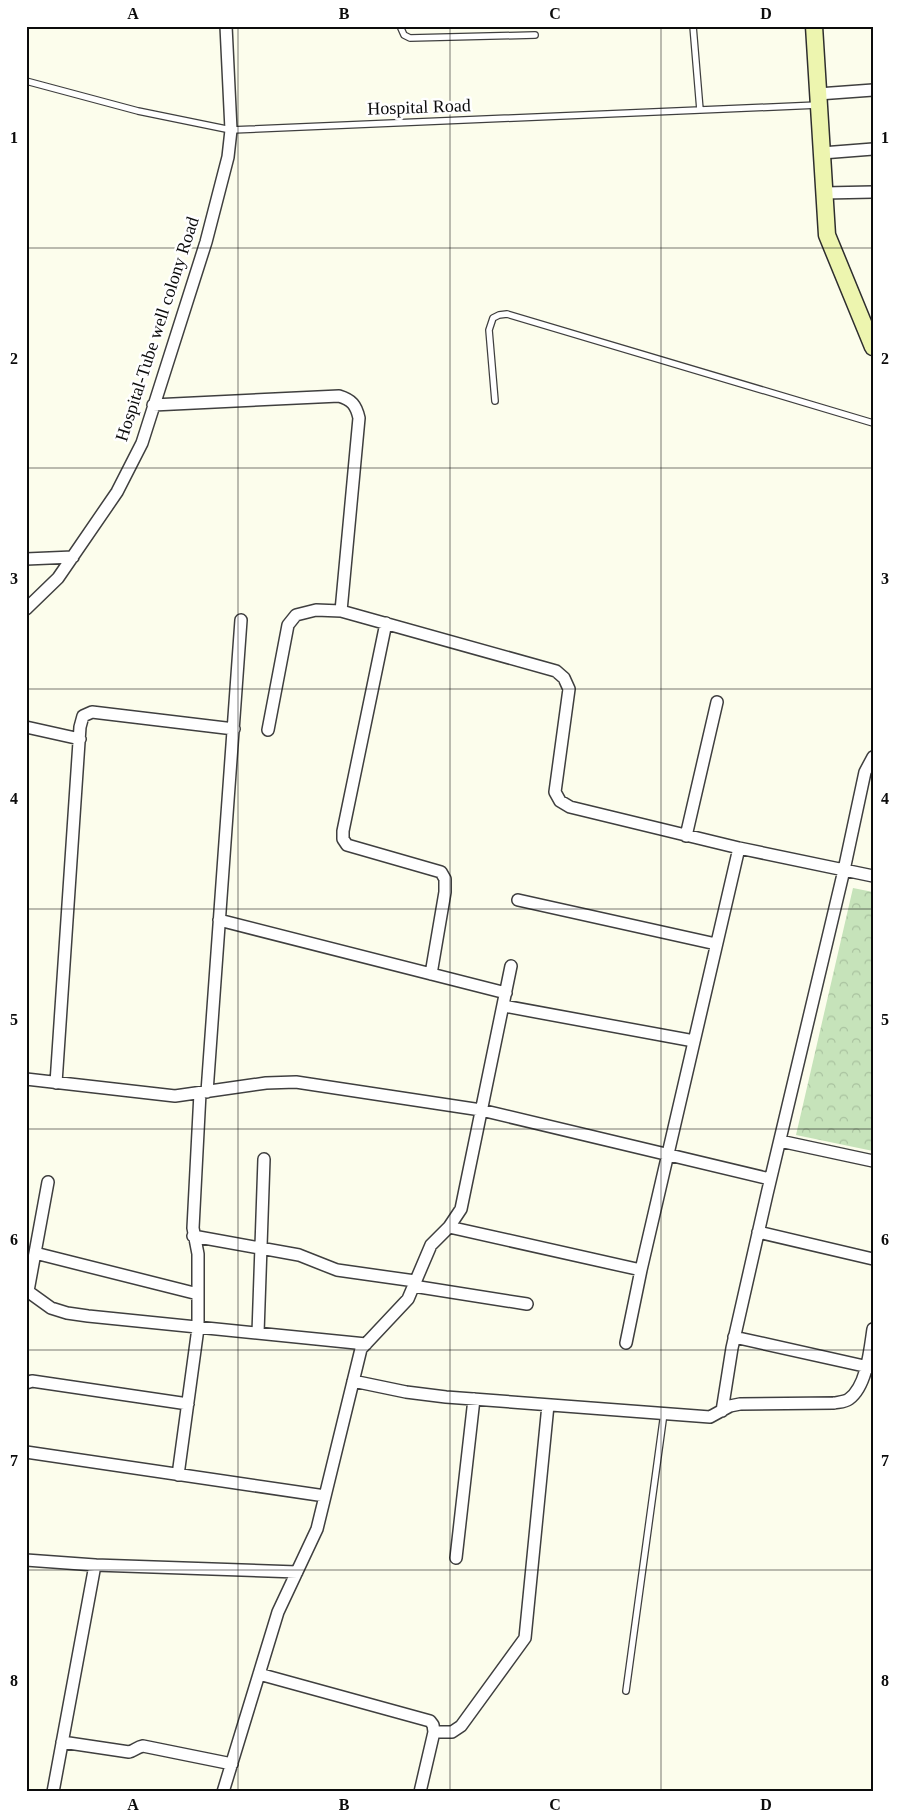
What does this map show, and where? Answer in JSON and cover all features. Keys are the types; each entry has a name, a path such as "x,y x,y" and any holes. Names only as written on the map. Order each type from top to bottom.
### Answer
{"main road":[{"path":"814,26 827,235 873,347"}],"street":[{"name":"Hospital-Tube well colony Road","path":"26,609 58,578 117,492 142,443 206,242 228,157 231,130 226,26"},
{"path":"818,99 873,90"},
{"path":"822,153 873,149"},
{"path":"824,193 873,192"},
{"path":"153,405 339,396 349,399 356,406 359,418 341,611"},
{"path":"26,559 73,556"},
{"path":"268,730 288,625 296,615 316,610 341,611 556,671 564,678 568,689 555,792 560,801 570,807 738,848 873,876"},
{"path":"178,1475 198,1328 198,1254 193,1236 220,920 242,620"},
{"path":"386,623 342,831 343,839 347,845 441,872 445,878 445,892 431,974"},
{"path":"686,836 717,702"},
{"path":"56,1083 83,716 92,712 234,729"},
{"path":"26,727 80,739"},
{"path":"722,1412 734,1336 770,1179 844,870 865,772 873,757"},
{"path":"626,1342 738,848"},
{"path":"518,900 716,944"},
{"path":"220,920 506,993"},
{"path":"223,1792 278,1612 318,1529 361,1349 408,1299 431,1245 449,1228 461,1209 511,966"},
{"path":"504,1006 694,1042"},
{"path":"26,1079 164,1096 276,1082 296,1082 481,1110 770,1179"},
{"path":"780,1141 873,1161"},
{"path":"258,1333 264,1159"},
{"path":"48,1182 27,1291 51,1308 67,1313 198,1328 366,1344"},
{"path":"449,1228 641,1270"},
{"path":"758,1232 873,1259"},
{"path":"193,1236 299,1254 337,1270 527,1304"},
{"path":"35,1253 198,1294"},
{"path":"353,1381 406,1392 474,1399 710,1417 730,1406 740,1404 834,1404 848,1400 857,1390 870,1367 873,1329"},
{"path":"734,1336 870,1367"},
{"path":"26,1383 32,1382 188,1404"},
{"path":"456,1558 474,1399"},
{"path":"434,1732 452,1732 461,1726 525,1638 548,1405"},
{"path":"26,1452 325,1496"},
{"path":"26,1560 95,1565 297,1572"},
{"path":"53,1792 95,1565"},
{"path":"259,1674 430,1721 434,1732 420,1792"},
{"path":"62,1742 129,1752 139,1746 144,1746 232,1764"}],"lane":[{"path":"400,26 404,35 410,38 535,35"},
{"path":"693,26 700,110"},
{"name":"Hospital Road","path":"26,81 138,111 231,130 700,110 818,99"},
{"path":"495,401 489,330 493,318 507,314 873,423"},
{"path":"626,1691 664,1413"}],"green space":[{"path":"853,888 873,892 873,1151 796,1135"}]}
